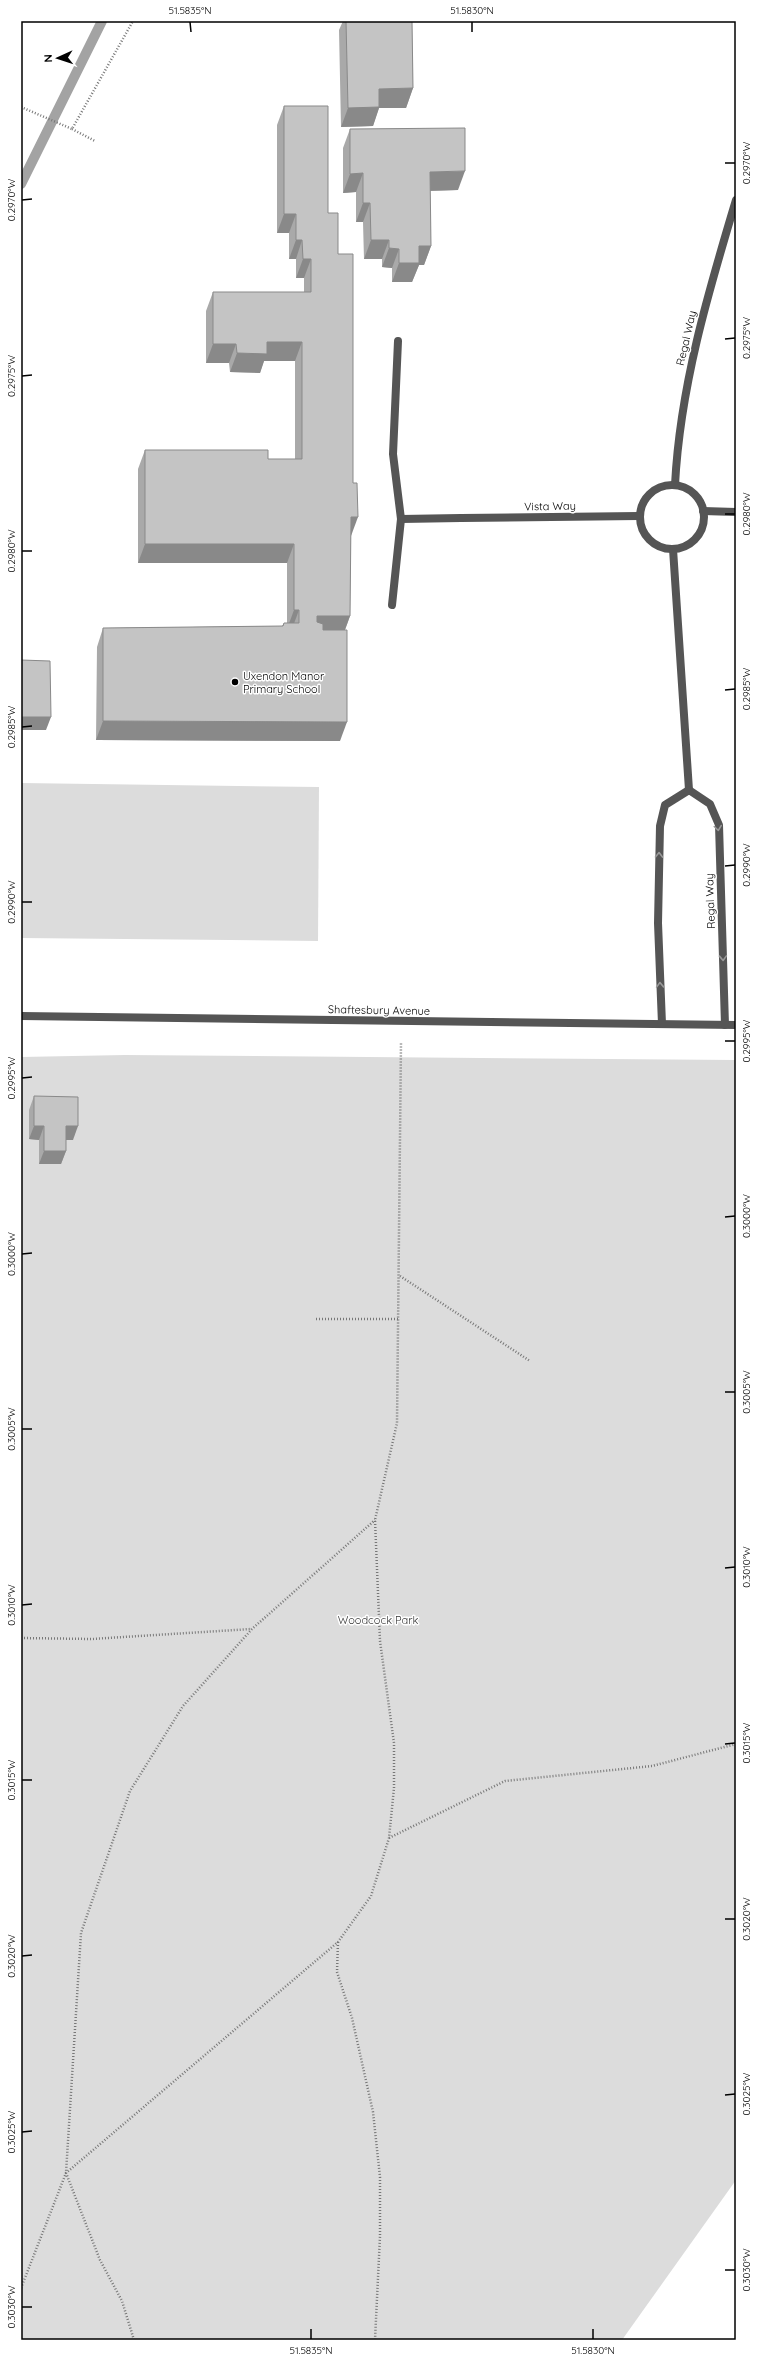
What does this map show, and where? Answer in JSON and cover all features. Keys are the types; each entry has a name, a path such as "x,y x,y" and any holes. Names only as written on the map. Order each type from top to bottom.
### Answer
{"street":[{"name":"Regal Way","path":"676,485 677,452 693,352 736,200"},
{"path":"392,605 401,519 393,454 398,341"},
{"path":"676,485 688,490 697,497 703,511 703,523 699,533 692,542 673,549 658,547 644,534 639,516 644,500 652,492 664,486 676,485"},
{"path":"703,511 736,512"},
{"name":"Vista Way","path":"401,519 639,516"},
{"path":"662,1024 658,924 660,826 665,805 689,790 673,549"},
{"name":"Regal Way","path":"689,790 710,804 719,826 725,1025"},
{"name":"Shaftesbury Avenue","path":"21,1016 736,1026"}],"path":[{"path":"72,129 133,21"},
{"path":"21,107 72,129 95,141"},
{"path":"66,2173 338,1942 371,1896 389,1838 394,1788 394,1743 380,1641 375,1520 396,1423 400,1276 401,1021"},
{"path":"400,1276 530,1362"},
{"path":"316,1319 399,1319"},
{"path":"21,2288 66,2173 80,1933 130,1790 183,1706 252,1629 375,1520"},
{"path":"21,1638 92,1639 252,1629"},
{"path":"389,1838 505,1781 652,1766 736,1744"},
{"path":"338,1942 337,1972 352,2018 373,2112 380,2178 375,2340"},
{"path":"66,2173 100,2260 122,2301 134,2340"}],"green space":[{"path":"21,783 319,787 318,941 21,938"},
{"name":"Woodcock Park","path":"125,1055 736,1060 736,2180 622,2340 21,2340 21,1057"}],"building":[{"path":"346,21 412,21 413,88 379,89 379,107 348,108"},
{"path":"284,106 328,106 328,213 338,213 338,254 353,254 353,483 357,483 358,517 351,517 350,616 317,616 317,622 323,624 323,630 347,630 347,722 103,721 103,628 283,626 284,623 299,623 299,610 294,610 294,544 145,544 145,450 268,450 268,459 302,459 302,342 267,342 267,354 237,353 236,344 213,344 213,292 311,292 311,259 303,259 302,240 296,240 296,214 284,214"},
{"path":"465,128 465,171 430,172 431,246 419,246 419,263 399,263 399,249 389,248 389,240 371,240 370,203 363,203 363,173 350,174 350,129"},
{"path":"21,660 50,661 51,717 21,717"},
{"path":"34,1096 78,1097 78,1126 66,1126 66,1151 44,1151 44,1126 34,1126"}],"waterway":[{"path":"21,184 102,21"}],"place":[{"name":"Uxendon Manor Primary School","path":"235,682"}]}
